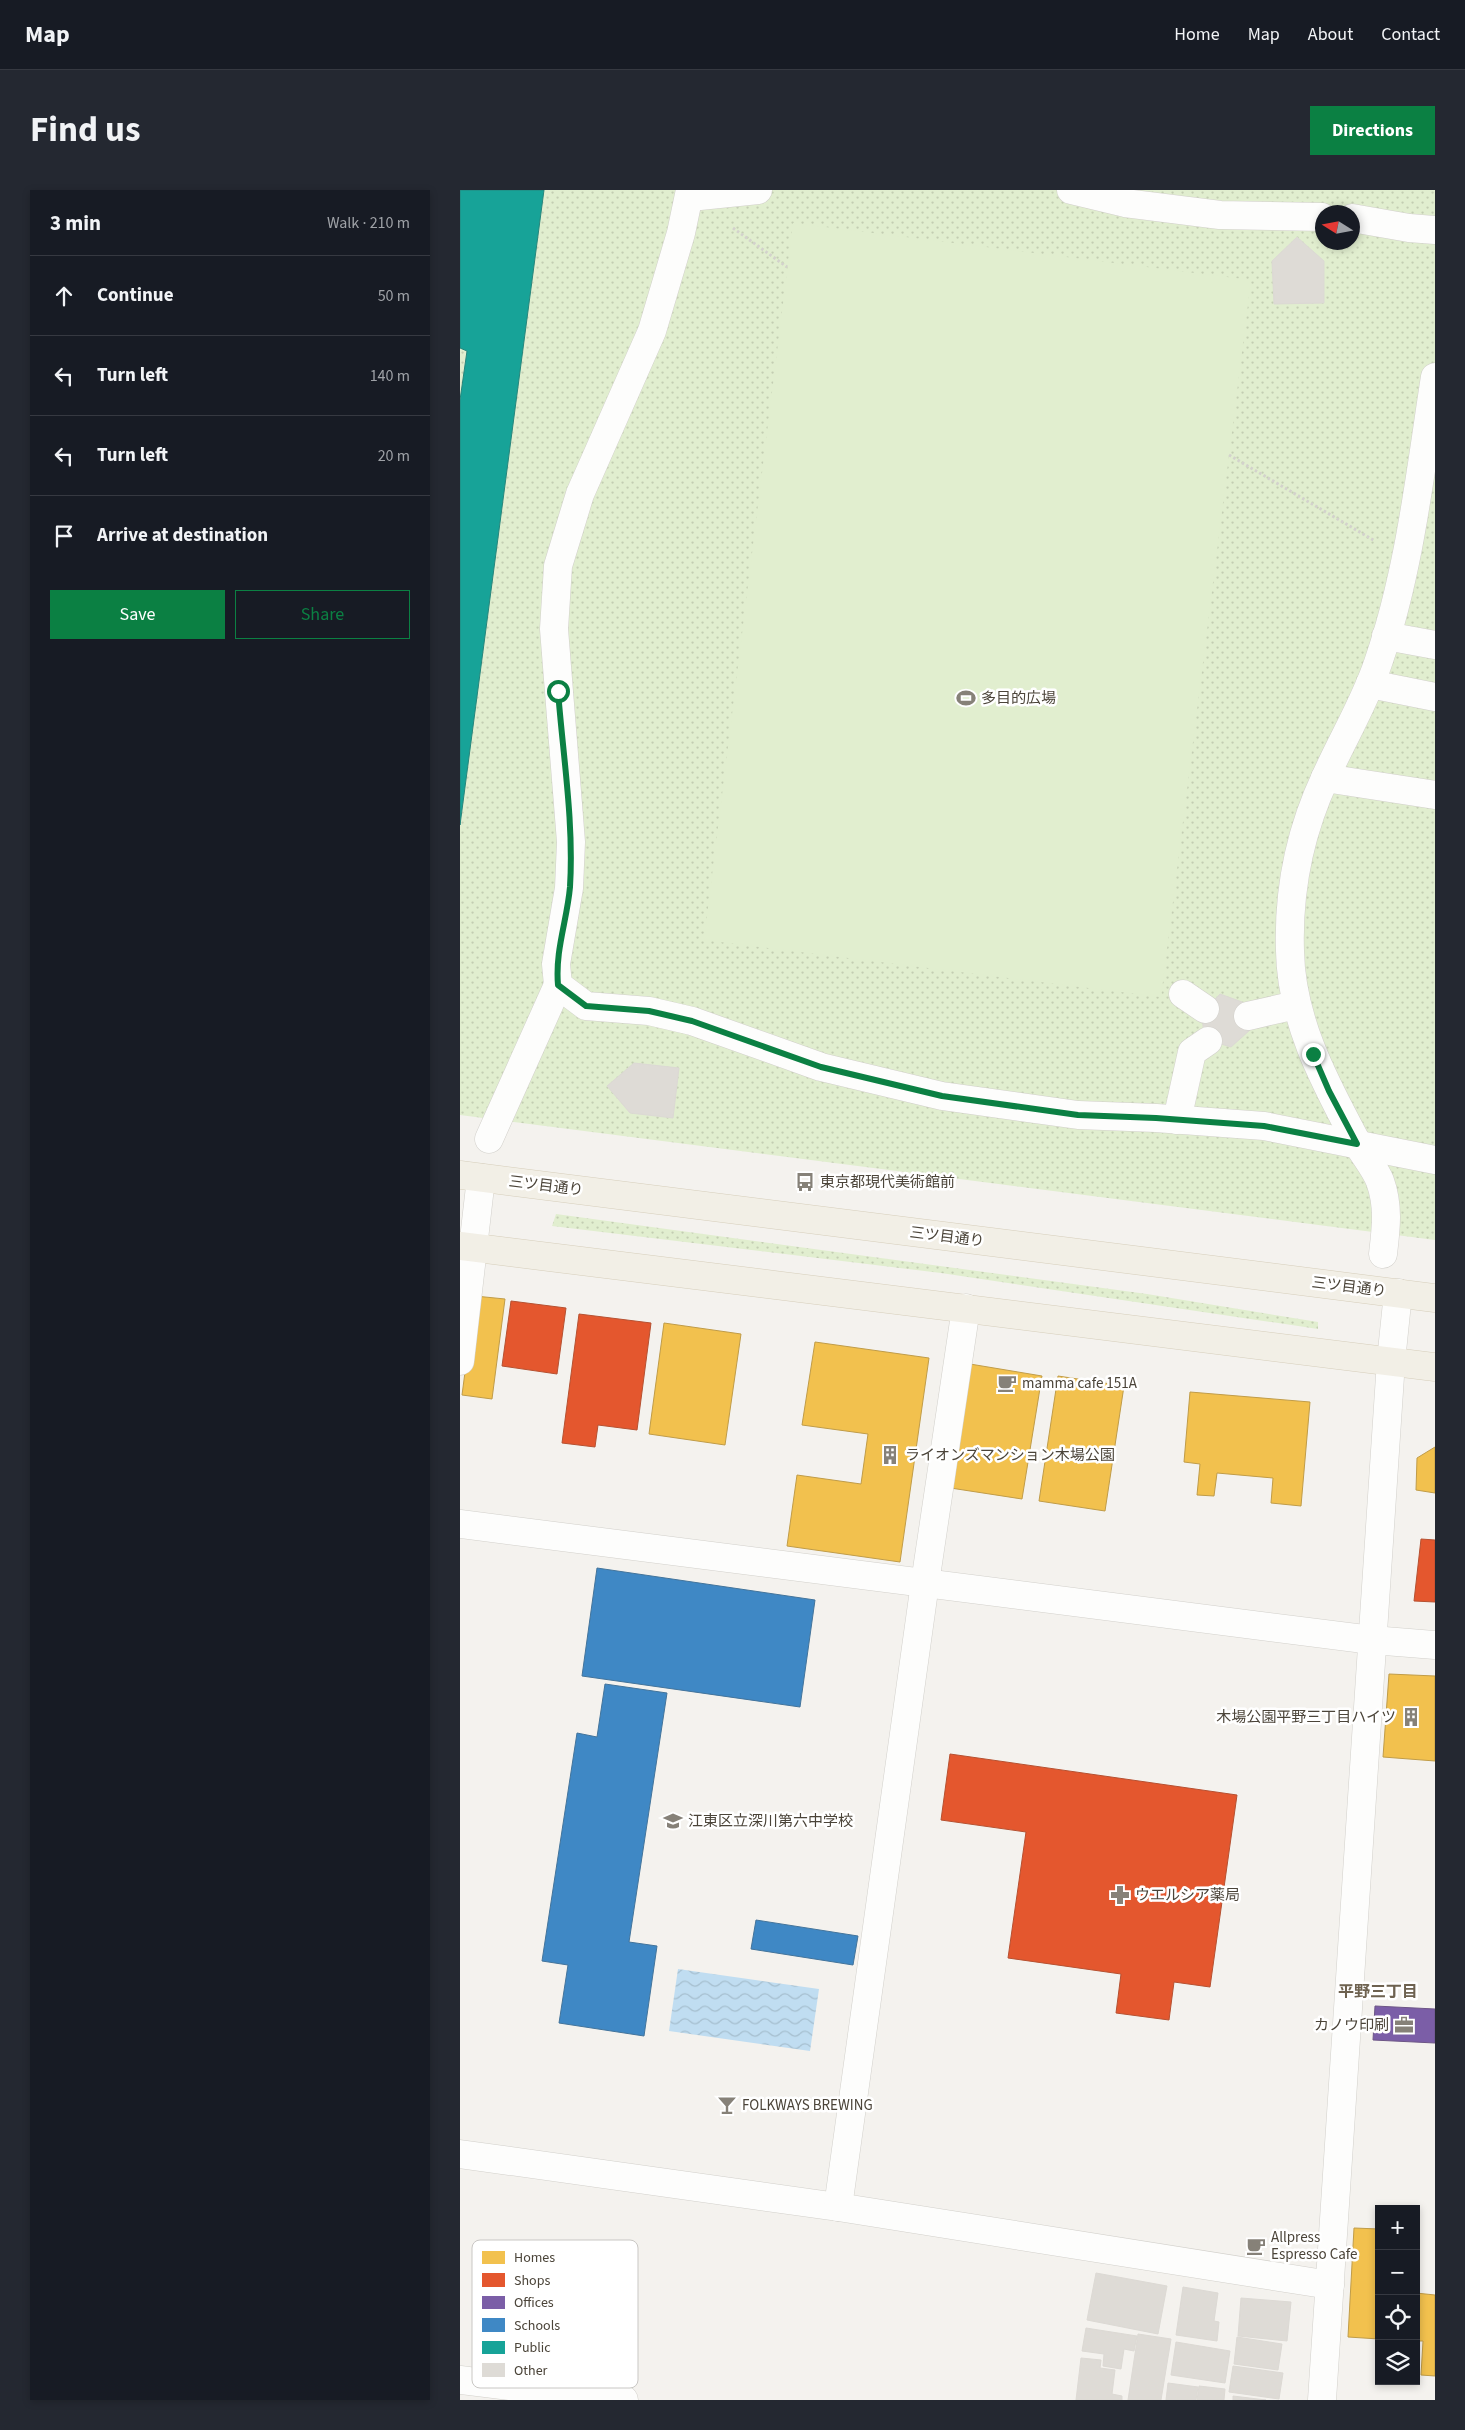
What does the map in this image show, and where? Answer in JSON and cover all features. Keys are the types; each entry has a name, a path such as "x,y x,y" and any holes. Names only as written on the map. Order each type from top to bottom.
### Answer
{"main road":[{"name":"三ツ目通り","path":"471,1176 1435,1298"},
{"path":"467,1247 1435,1367"}],"street":[{"path":"489,1139 558,985 556,964 570,888 571,842 554,629 558,566 580,494 652,331 690,194 758,190"},
{"path":"1071,190 1125,203 1220,215 1315,217"},
{"path":"1360,219 1409,228 1435,230"},
{"path":"1383,1254 1388,1219 1379,1180 1357,1144 1329,1091 1296,1005 1290,951 1291,891 1304,831 1325,778 1370,684 1386,636 1406,559 1417,501 1435,377"},
{"path":"1386,636 1435,645"},
{"path":"1370,684 1435,697"},
{"path":"1325,778 1435,795"},
{"path":"558,985 586,1006 649,1011 692,1021 821,1067 942,1096 1078,1115 1264,1126 1435,1160"},
{"path":"1183,994 1205,1009"},
{"path":"1248,1016 1296,1005"},
{"path":"1177,1120 1192,1052 1208,1041"},
{"path":"460,1361 471,1176"},
{"path":"1322,2400 1391,1361 1398,1293"},
{"path":"838,2206 925,1583 966,1308"},
{"path":"460,1524 1372,1640 1435,1645"},
{"path":"460,2154 838,2206 1330,2284"},
{"path":"526,2388 624,2400"}],"path":[{"path":"690,194 788,267"},
{"path":"1229,455 1406,559"}],"green space":[{"path":"460,190 1435,190 1435,1240 460,1115"},
{"name":"多目的広場","path":"793,223 1251,280 1161,997 704,940"},
{"path":"556,1214 1147,1294 1318,1322 1318,1329 941,1273 552,1226"}],"water":[{"path":"678,1969 819,1989 810,2051 669,2031"}],"building: Homes":[{"path":"475,1296 505,1299 492,1399 462,1395"},
{"path":"664,1323 741,1334 725,1445 649,1434"},
{"name":"ライオンズマンション木場公園","path":"815,1342 929,1358 900,1562 787,1546 797,1475 861,1484 868,1434 802,1425"},
{"path":"964,1363 1042,1376 1022,1499 944,1487"},
{"path":"1058,1376 1124,1386 1105,1511 1039,1501"},
{"path":"1190,1392 1310,1402 1301,1506 1271,1503 1273,1478 1217,1473 1214,1496 1197,1495 1200,1464 1184,1462"},
{"path":"1435,1447 1435,1493 1416,1490 1417,1458"},
{"name":"木場公園平野三丁目ハイツ","path":"1389,1674 1435,1676 1435,1761 1383,1757"},
{"path":"1354,2228 1375,2229 1375,2339 1348,2337"},
{"path":"1420,2293 1435,2295 1435,2376 1421,2375 1423,2341 1420,2341"}],"building: Shops":[{"path":"511,1301 566,1308 557,1374 502,1366"},
{"path":"579,1314 651,1323 637,1430 598,1425 595,1447 562,1443"},
{"path":"1421,1539 1435,1540 1435,1602 1414,1601"},
{"name":"ウエルシア薬局","path":"950,1754 1237,1795 1210,1987 1174,1982 1169,2020 1116,2013 1121,1974 1008,1958 1026,1832 941,1820"}],"building: Offices":[{"name":"カノウ印刷","path":"1375,2006 1435,2009 1435,2043 1373,2040"}],"building: Schools":[{"path":"597,1568 815,1600 800,1707 582,1676"},
{"path":"605,1684 667,1693 629,1942 657,1946 644,2036 559,2023 568,1965 542,1961 577,1733 597,1737"},
{"path":"756,1920 858,1936 853,1965 751,1949"}],"building: Public":[{"path":"460,190 544,190 460,825 460,400 467,351 460,348"}],"building: Other":[{"path":"1297,237 1324,261 1324,303 1274,304 1272,261"},
{"path":"1220,994 1245,1003 1250,1030 1231,1047 1204,1039 1202,1013"},
{"path":"634,1063 679,1068 673,1118 630,1113 607,1086"},
{"path":"1096,2273 1167,2286 1158,2334 1087,2320"},
{"path":"1183,2287 1218,2293 1214,2321 1219,2322 1217,2341 1176,2335"},
{"path":"1241,2298 1291,2302 1287,2341 1238,2336"},
{"path":"1086,2328 1137,2336 1134,2351 1124,2349 1121,2369 1103,2366 1104,2354 1082,2351"},
{"path":"1138,2334 1171,2339 1161,2400 1128,2400"},
{"path":"1237,2337 1282,2344 1278,2370 1234,2364"},
{"path":"1176,2342 1230,2351 1225,2383 1171,2375"},
{"path":"1081,2358 1101,2360 1100,2368 1115,2370 1112,2394 1122,2396 1122,2400 1076,2400"},
{"path":"1233,2366 1283,2373 1279,2399 1229,2392"},
{"path":"1168,2383 1198,2387 1196,2400 1166,2400"},
{"path":"1199,2386 1225,2389 1224,2400 1197,2400"},
{"path":"1233,2396 1266,2400 1233,2400"}],"place":[{"name":"多目的広場","path":"966,698"},
{"name":"東京都現代美術館前","path":"805,1182"},
{"name":"mamma cafe 151A","path":"1007,1383"},
{"name":"ライオンズマンション木場公園","path":"890,1455"},
{"name":"木場公園平野三丁目ハイツ","path":"1411,1717"},
{"name":"江東区立深川第六中学校","path":"673,1821"},
{"name":"ウエルシア薬局","path":"1120,1895"},
{"name":"カノウ印刷","path":"1404,2025"},
{"name":"FOLKWAYS BREWING","path":"727,2105"},
{"name":"Allpress Espresso Cafe","path":"1256,2246"}],"district":[{"name":"平野三丁目","path":"1378,1992"}],"route":[{"path":"558,691 571,842 570,888 556,964 558,985 586,1006 649,1011 692,1021 821,1067 942,1096 1021,1109 1078,1115 1156,1118 1264,1126 1357,1144 1329,1091 1313,1054"}]}
